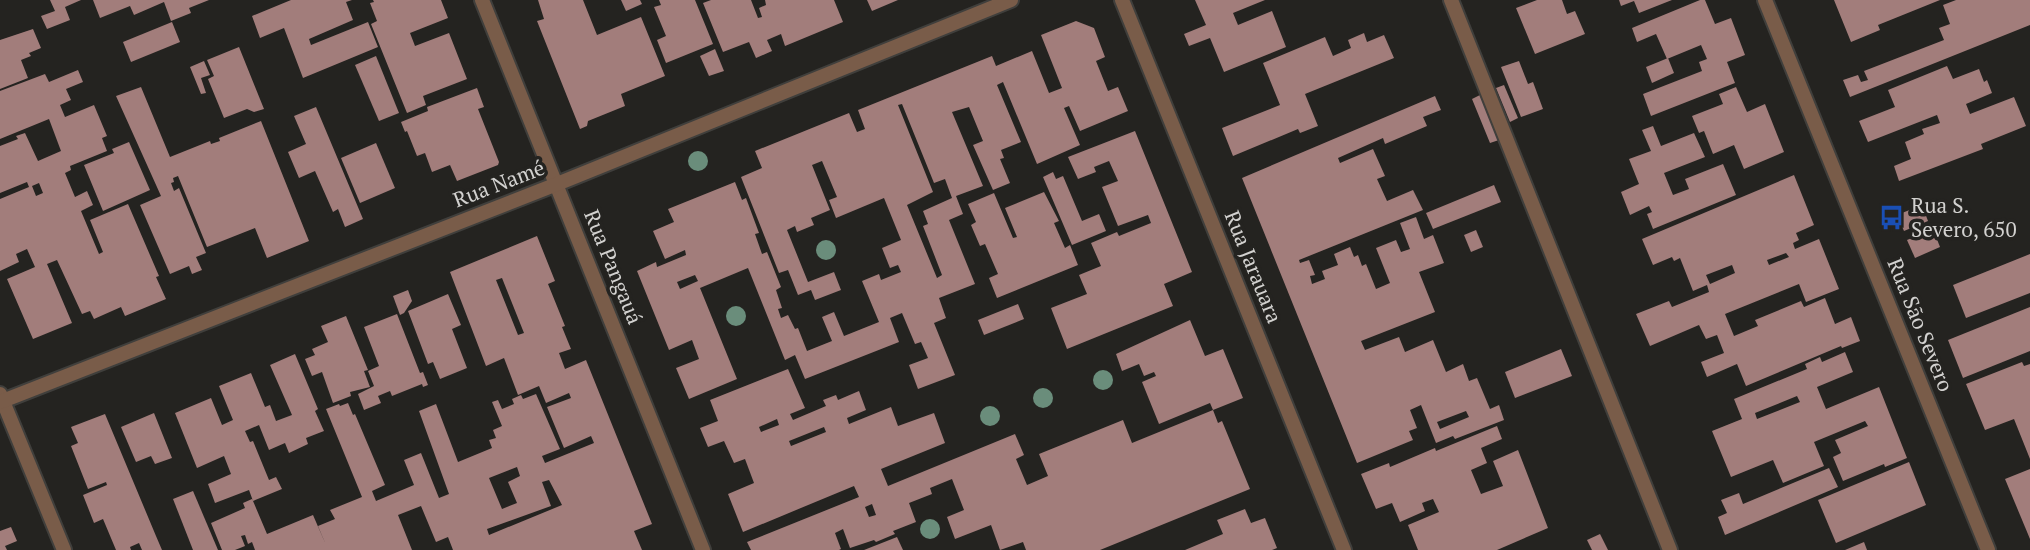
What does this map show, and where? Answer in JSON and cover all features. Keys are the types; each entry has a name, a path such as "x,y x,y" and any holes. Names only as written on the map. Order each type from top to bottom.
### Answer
{"street":[{"name":"Rua Pangauá","path":"482,0 703,550"},
{"name":"Rua Namé","path":"1,399 557,184 1011,0"},
{"name":"Rua Jarauara","path":"1122,0 1344,550"},
{"path":"1451,0 1670,550"},
{"name":"Rua São Severo","path":"1765,0 1988,550"},
{"path":"1,399 64,550"}],"building":[{"path":"50,0 81,0 65,7 70,20 47,29 41,16 55,11"},
{"path":"93,0 209,0 189,8 191,13 171,21 164,2 134,15 130,6 100,18"},
{"path":"291,0 352,0 346,2 353,20 309,39 311,45 368,22 378,47 303,78 284,28 260,38 252,16"},
{"path":"373,0 441,0 448,18 410,33 415,46 449,33 467,79 423,96 426,105 407,113 371,24 377,21 370,3 374,2"},
{"path":"538,0 583,0 597,35 641,17 665,76 621,94 625,106 588,121 587,126 580,129 537,21 544,19"},
{"path":"621,0 640,0 642,4 626,11"},
{"path":"659,0 695,0 713,44 666,63 657,40 666,36 654,7 661,5"},
{"path":"711,0 751,0 758,18 762,17 759,8 766,5 765,0 834,0 843,22 785,46 781,34 767,40 772,51 756,58 749,42 723,52 703,3"},
{"path":"867,0 898,0 872,11"},
{"path":"1195,0 1265,0 1233,13 1238,25 1272,11 1286,47 1224,72 1210,38 1189,46 1184,34 1206,25"},
{"path":"1537,0 1562,0 1567,14 1575,11 1585,34 1535,54 1516,8"},
{"path":"1619,0 1672,0 1639,13 1634,1 1621,6"},
{"path":"1705,0 1715,24 1731,18 1745,55 1727,62 1735,83 1651,116 1643,94 1702,71 1699,62 1707,59 1701,45 1667,59 1656,34 1637,42 1632,28"},
{"path":"1834,0 1940,0 1878,25 1880,30 1851,42"},
{"path":"1956,0 2030,0 2030,25 1850,97 1843,80 1858,75 1861,82 1868,80 1864,71 1944,40 1939,28 1950,24 1943,5"},
{"path":"1076,21 1094,28 1105,57 1096,61 1108,91 1118,87 1128,111 1080,131 1069,106 1064,108 1080,145 1037,164 1003,82 997,85 1021,142 1001,150 1004,158 1000,159 1010,183 993,190 973,145 983,141 969,107 952,112 983,186 956,196 963,214 949,220 975,284 939,298 946,318 934,323 955,375 918,389 909,365 928,358 921,342 915,344 902,313 890,318 899,342 805,379 795,355 785,360 748,268 700,288 737,379 689,399 676,368 699,359 692,340 669,350 637,271 656,262 657,267 686,255 685,250 665,259 653,231 674,222 668,209 735,182 742,200 746,198 759,233 755,234 762,254 767,252 781,287 776,290 782,308 778,309 781,318 788,315 795,329 798,328 807,351 832,341 822,317 834,312 844,336 879,322 862,281 879,274 881,280 901,272 898,265 890,268 882,248 901,240 884,198 836,218 829,200 837,197 822,161 812,165 830,210 811,218 814,225 797,232 795,226 787,230 808,282 834,272 841,290 815,300 811,290 798,295 788,270 779,273 741,177 762,168 755,151 849,113 857,132 865,129 858,110 992,56 996,66 1032,51 1049,93 1062,88 1041,35","holes":["902,104 934,183 945,179 952,198 923,211 928,224 923,226 942,275 937,278 907,205 933,192 898,105","695,275 698,281 680,289 677,282"]},
{"path":"172,22 180,42 131,62 123,42"},
{"path":"33,29 41,48 21,60 28,78 0,89 0,40"},
{"path":"1364,33 1367,42 1384,35 1394,58 1305,94 1318,126 1300,133 1298,129 1233,156 1222,128 1280,105 1263,63 1325,37 1333,56 1351,48 1348,40"},
{"path":"239,47 264,109 254,112 247,109 224,118 208,79 214,76 207,60"},
{"path":"715,49 724,71 709,76 700,56"},
{"path":"376,56 399,113 379,121 355,65"},
{"path":"1668,58 1674,73 1652,83 1646,67"},
{"path":"204,61 210,75 201,78 206,93 201,94 190,67"},
{"path":"1519,61 1528,84 1533,82 1543,109 1521,117 1501,67"},
{"path":"1947,66 1953,79 1979,69 1984,82 1987,80 1992,93 1966,104 1970,114 2014,97 2026,126 1981,144 1983,149 1899,181 1894,166 1911,159 1905,142 1924,134 1922,129 1940,123 1937,115 1868,142 1859,121 1895,107 1888,90"},
{"path":"78,70 83,82 66,89 71,100 60,105 65,117 94,105 107,136 102,138 107,151 70,166 71,170 65,173 75,197 87,191 93,205 81,211 99,254 103,252 90,220 128,204 166,299 125,316 121,307 94,319 90,311 82,314 57,260 47,264 72,323 33,339 7,279 35,267 27,249 16,254 19,262 0,271 0,199 29,187 27,182 0,193 0,146 25,133 38,161 61,151 49,119 0,139 0,91 45,74 49,82","holes":["39,183 43,193 36,196 32,186"]},
{"path":"1504,85 1518,118 1510,122 1496,88"},
{"path":"141,87 170,157 210,141 211,144 220,141 219,138 261,121 309,241 267,258 255,228 207,247 178,176 173,178 174,182 171,183 174,191 179,188 206,253 196,257 202,270 192,274 189,266 170,274 140,205 161,196 116,96"},
{"path":"1736,87 1747,112 1765,104 1784,152 1744,169 1734,145 1713,154 1704,131 1699,133 1692,116 1723,104 1719,94"},
{"path":"477,88 484,107 478,109 498,165 457,181 450,165 432,172 425,153 417,156 401,122 428,111 427,107"},
{"path":"1480,95 1485,107 1489,105 1502,139 1490,143 1472,99"},
{"path":"1435,96 1441,110 1423,117 1427,126 1385,144 1383,138 1338,158 1340,163 1373,149 1385,176 1377,179 1387,201 1413,190 1423,210 1299,260 1300,263 1309,260 1315,275 1310,276 1312,284 1325,279 1322,271 1338,265 1334,254 1350,247 1354,257 1358,255 1362,266 1366,264 1376,289 1390,283 1376,248 1396,240 1401,252 1410,249 1400,223 1416,217 1424,239 1433,235 1444,263 1419,272 1435,312 1361,341 1365,350 1399,337 1405,352 1433,340 1446,372 1463,364 1469,381 1477,378 1490,409 1499,405 1504,420 1455,439 1453,436 1436,443 1421,405 1410,410 1417,428 1409,431 1413,440 1357,463 1242,178","holes":["1466,411 1469,417 1440,429 1437,422"]},
{"path":"316,107 363,219 345,227 338,209 333,212 315,171 299,178 288,152 306,144 294,116"},
{"path":"1653,126 1661,146 1694,133 1705,157 1664,173 1673,195 1689,189 1685,179 1723,164 1736,195 1653,229 1647,214 1652,212 1649,206 1630,215 1621,192 1639,184 1629,159 1651,151 1642,130"},
{"path":"1135,131 1192,272 1164,284 1173,306 1067,349 1051,308 1087,294 1079,275 1101,266 1091,243 1117,232 1119,236 1151,223 1148,215 1118,226 1102,187 1118,181 1109,161 1094,167 1096,172 1078,179 1068,157"},
{"path":"129,142 150,190 103,211 84,165 114,153 112,149"},
{"path":"376,143 395,188 360,203 341,158"},
{"path":"1053,172 1056,179 1063,176 1082,221 1099,214 1106,231 1072,245 1043,177"},
{"path":"1794,175 1814,225 1796,233 1799,240 1793,243 1795,249 1819,239 1839,289 1806,302 1799,284 1725,314 1734,336 1758,326 1755,320 1801,301 1804,307 1825,298 1835,324 1851,317 1860,341 1842,348 1841,346 1746,386 1737,364 1707,377 1701,362 1724,353 1717,335 1706,339 1699,325 1650,346 1636,314 1669,301 1672,307 1709,292 1707,285 1693,291 1680,258 1674,261 1672,257 1653,265 1642,239","holes":["1786,253 1789,257 1769,265 1767,260","1732,265 1735,273 1710,284 1706,275"]},
{"path":"1494,185 1501,202 1433,229 1426,213"},
{"path":"1044,192 1059,221 1054,223 1065,248 1070,245 1078,265 997,298 989,278 998,274 985,244 980,246 971,225 976,222 968,204 994,193 1013,238 1017,237 1005,208"},
{"path":"1922,205 1928,221 1904,231 1897,215"},
{"path":"1933,229 1940,247 1915,258 1907,240"},
{"path":"1476,230 1483,247 1471,252 1464,235"},
{"path":"537,236 555,281 548,284 571,349 559,353 565,369 586,360 652,524 634,531 642,550 453,550 448,537 436,542 421,506 398,515 412,550 255,550 252,542 248,544 245,535 241,536 245,546 235,550 222,550 211,523 245,508 243,503 252,499 267,534 313,515 326,545 318,526 335,519 330,510 362,497 326,409 339,404 348,403 353,415 355,414 385,485 372,491 376,501 414,485 404,460 421,453 439,498 449,494 419,411 436,404 458,462 492,448 489,440 496,438 493,430 502,426 492,402 498,400 502,409 514,404 512,399 521,395 523,399 536,394 560,449 542,456 545,463 594,443 591,436 564,448 547,407 571,398 569,393 546,403 539,386 518,395 504,358 486,366 450,272","holes":["502,278 524,333 518,335 496,280","517,467 520,476 508,482 517,503 502,509 489,478","549,480 562,505 489,535 487,529 551,506 542,482"]},
{"path":"2030,254 2030,293 1966,318 1953,285"},
{"path":"408,290 412,301 400,315 393,296"},
{"path":"448,294 461,325 452,329 467,368 440,379 433,362 428,364 408,311"},
{"path":"1018,304 1024,319 984,335 978,320"},
{"path":"2030,307 2030,351 1963,378 1948,340"},
{"path":"397,314 420,373 423,372 428,385 423,387 422,384 392,396 390,391 378,396 381,403 364,410 358,394 374,386 368,371 379,366 364,327"},
{"path":"346,316 368,370 364,371 370,387 350,392 351,396 333,403 322,372 312,376 305,359 315,355 312,349 328,342 321,326"},
{"path":"1190,320 1205,356 1223,349 1243,398 1213,410 1210,403 1159,424 1142,382 1156,376 1154,372 1144,376 1139,364 1122,371 1116,354"},
{"path":"1561,349 1572,376 1515,398 1505,372"},
{"path":"1845,352 1853,372 1817,387 1826,409 1879,387 1907,458 1885,467 1884,464 1843,481 1833,457 1841,453 1835,440 1868,426 1865,421 1814,442 1824,466 1783,483 1773,460 1731,477 1712,431 1742,419 1734,399 1807,369 1805,364 1820,357 1822,362","holes":["1797,396 1800,402 1757,419 1755,413"]},
{"path":"295,354 318,409 315,411 324,431 306,438 308,444 289,453 285,443 269,450 259,425 245,431 250,442 253,441 269,480 276,477 282,489 253,501 249,490 215,503 208,484 231,474 224,456 197,468 175,413 211,398 222,425 233,420 219,386 251,373 265,407 270,405 276,421 292,415 270,365"},
{"path":"2022,362 2024,366 2030,364 2030,459 2014,419 1985,430 1966,384"},
{"path":"788,369 805,408 790,414 793,420 826,406 823,400 836,395 838,400 859,391 866,410 847,418 849,424 891,407 898,426 934,413 945,443 881,469 888,486 1015,434 1024,455 1016,459 1027,485 1048,476 1039,454 1123,420 1132,443 1213,410 1218,423 1222,421 1250,489 1100,550 1026,550 1023,542 1000,550 991,525 955,539 947,517 964,510 952,479 930,488 932,494 909,503 916,522 893,531 895,534 876,542 874,540 850,548 843,529 835,533 841,549 839,550 751,550 747,542 859,497 854,486 743,532 728,494 754,483 745,459 734,463 724,441 708,447 700,428 718,421 710,400","holes":["777,419 779,425 761,432 759,427","824,427 826,432 791,446 789,441","872,504 876,515 869,517 865,507"]},
{"path":"154,413 172,458 155,464 151,456 136,462 121,427"},
{"path":"105,414 162,550 142,550 139,543 130,547 131,550 116,550 103,519 94,523 83,495 107,485 106,482 88,489 71,446 78,443 71,427"},
{"path":"1497,426 1502,439 1481,448 1487,463 1471,470 1481,494 1503,486 1493,461 1518,450 1548,528 1497,550 1418,550 1408,525 1439,512 1433,499 1422,503 1425,511 1400,522 1392,503 1376,509 1361,474 1389,463 1390,467 1435,448 1436,451"},
{"path":"1909,462 1926,505 1836,543 1818,500"},
{"path":"1829,468 1838,487 1725,535 1718,517 1727,513 1721,500 1739,493 1743,504"},
{"path":"2030,469 2030,539 2005,479"},
{"path":"193,491 218,550 193,550 173,499"},
{"path":"1245,509 1251,523 1265,518 1277,548 1185,550 1223,534 1217,520"},
{"path":"11,527 17,541 5,546 7,550 0,550 0,531"},
{"path":"1600,534 1608,550 1592,550 1587,540"},
{"path":"897,537 903,550 864,550"},
{"path":"1864,542 1867,550 1845,550"}],"place":[{"name":"Rua S. Severo, 650","path":"1891,218"}]}
